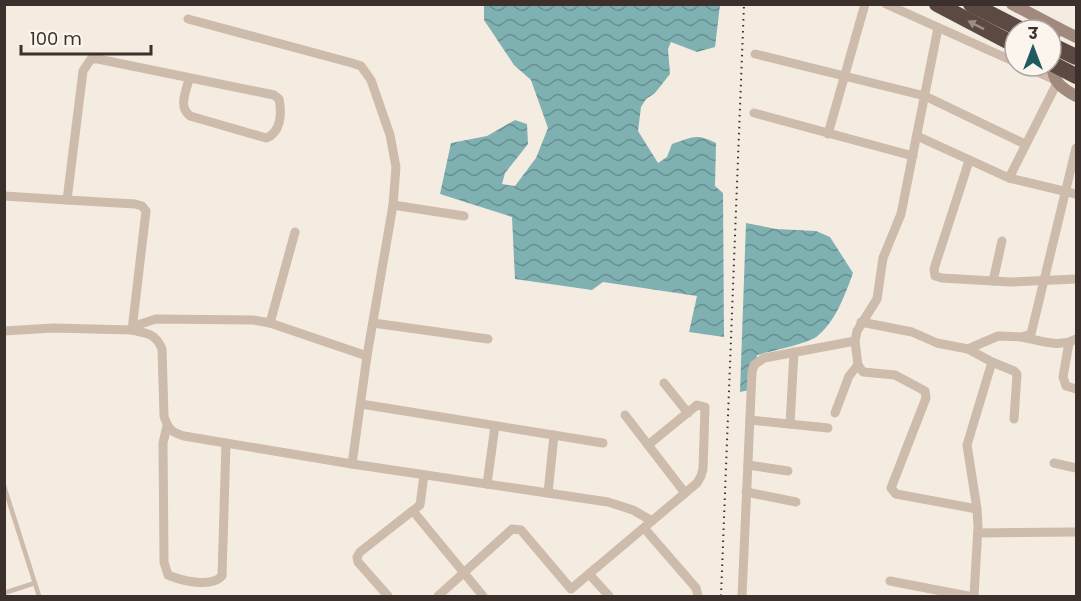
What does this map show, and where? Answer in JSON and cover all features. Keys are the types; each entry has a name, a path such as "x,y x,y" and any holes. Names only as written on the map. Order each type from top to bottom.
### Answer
{"highway":[{"path":"937,4 1003,39"},
{"path":"971,4 1003,20"},
{"path":"1063,49 1077,57"},
{"path":"1063,69 1077,76"}],"street":[{"path":"828,134 865,4"},
{"path":"886,4 1003,57"},
{"path":"1012,4 1039,18"},
{"path":"188,19 361,66 371,80 390,135 396,167 393,205 367,356 352,464"},
{"path":"938,28 898,226 883,258 877,299 861,322 855,341 858,365 863,372 899,377 908,384 921,388 926,395 892,483 892,491 896,494 977,509"},
{"path":"1063,30 1077,37"},
{"path":"755,54 925,96 1025,144"},
{"path":"67,200 83,70 91,59 274,95 279,99 281,108 277,130 272,136 266,138 190,116 185,112 183,105 189,79"},
{"path":"1048,78 1077,96"},
{"path":"1009,178 1056,82 1055,78"},
{"path":"754,113 913,156"},
{"path":"917,136 1009,178 1077,194"},
{"path":"1022,338 1031,334 1034,328 1077,148"},
{"path":"969,161 934,272 935,276 993,281 1077,279"},
{"path":"4,196 142,206 146,211 132,330"},
{"path":"393,205 464,216"},
{"path":"270,323 295,232"},
{"path":"993,281 1002,241"},
{"path":"132,330 137,325 156,319 253,320 270,323 367,356"},
{"path":"861,322 904,329 937,343 968,350 1014,371 1018,379 1014,419"},
{"path":"373,323 488,339"},
{"path":"4,331 53,328 132,330 148,333 158,339 162,349 164,416 172,433 352,464 608,502 633,510 648,524 696,588 698,597"},
{"path":"968,350 998,336 1058,344 1073,341 1063,377 1066,386 1077,389"},
{"path":"741,597 754,365 764,358 855,341"},
{"path":"790,424 794,352"},
{"path":"974,597 978,533 977,509 967,445 992,362"},
{"path":"835,413 849,376 858,365"},
{"path":"664,383 688,413"},
{"path":"361,404 603,443"},
{"path":"563,597 685,493 701,476 705,407 697,405 648,445"},
{"path":"626,415 685,493"},
{"path":"750,420 828,428"},
{"path":"167,426 163,443 164,562 168,575 176,578 211,583 222,576 226,443"},
{"path":"487,484 495,426"},
{"path":"548,493 554,435"},
{"path":"1054,463 1077,468"},
{"path":"748,465 788,471"},
{"path":"388,597 358,562 357,557 360,552 413,511 421,501 424,475"},
{"path":"747,492 796,502"},
{"path":"413,511 483,597"},
{"path":"438,597 512,529 517,528 572,589"},
{"path":"978,533 1077,532"},
{"path":"589,574 609,597"},
{"path":"890,581 968,597"}],"lane":[{"path":"4,486 39,597"},
{"path":"4,593 34,584"}],"water":[{"path":"484,5 720,5 715,47 697,52 671,42 668,49 670,74 641,107 638,131 658,163 667,157 672,144 685,139 699,137 716,143 715,186 723,193 724,337 689,332 697,296 603,282 592,290 515,279 512,217 440,194 451,143 487,136 515,120 527,124 528,144 505,173 502,184 515,186 536,158 548,128 531,80 514,65 484,20"},
{"path":"746,223 776,229 816,231 830,237 853,273 839,308 823,331 805,342 757,355 754,389 740,392"}],"railway":[{"path":"721,596 744,4"}]}
